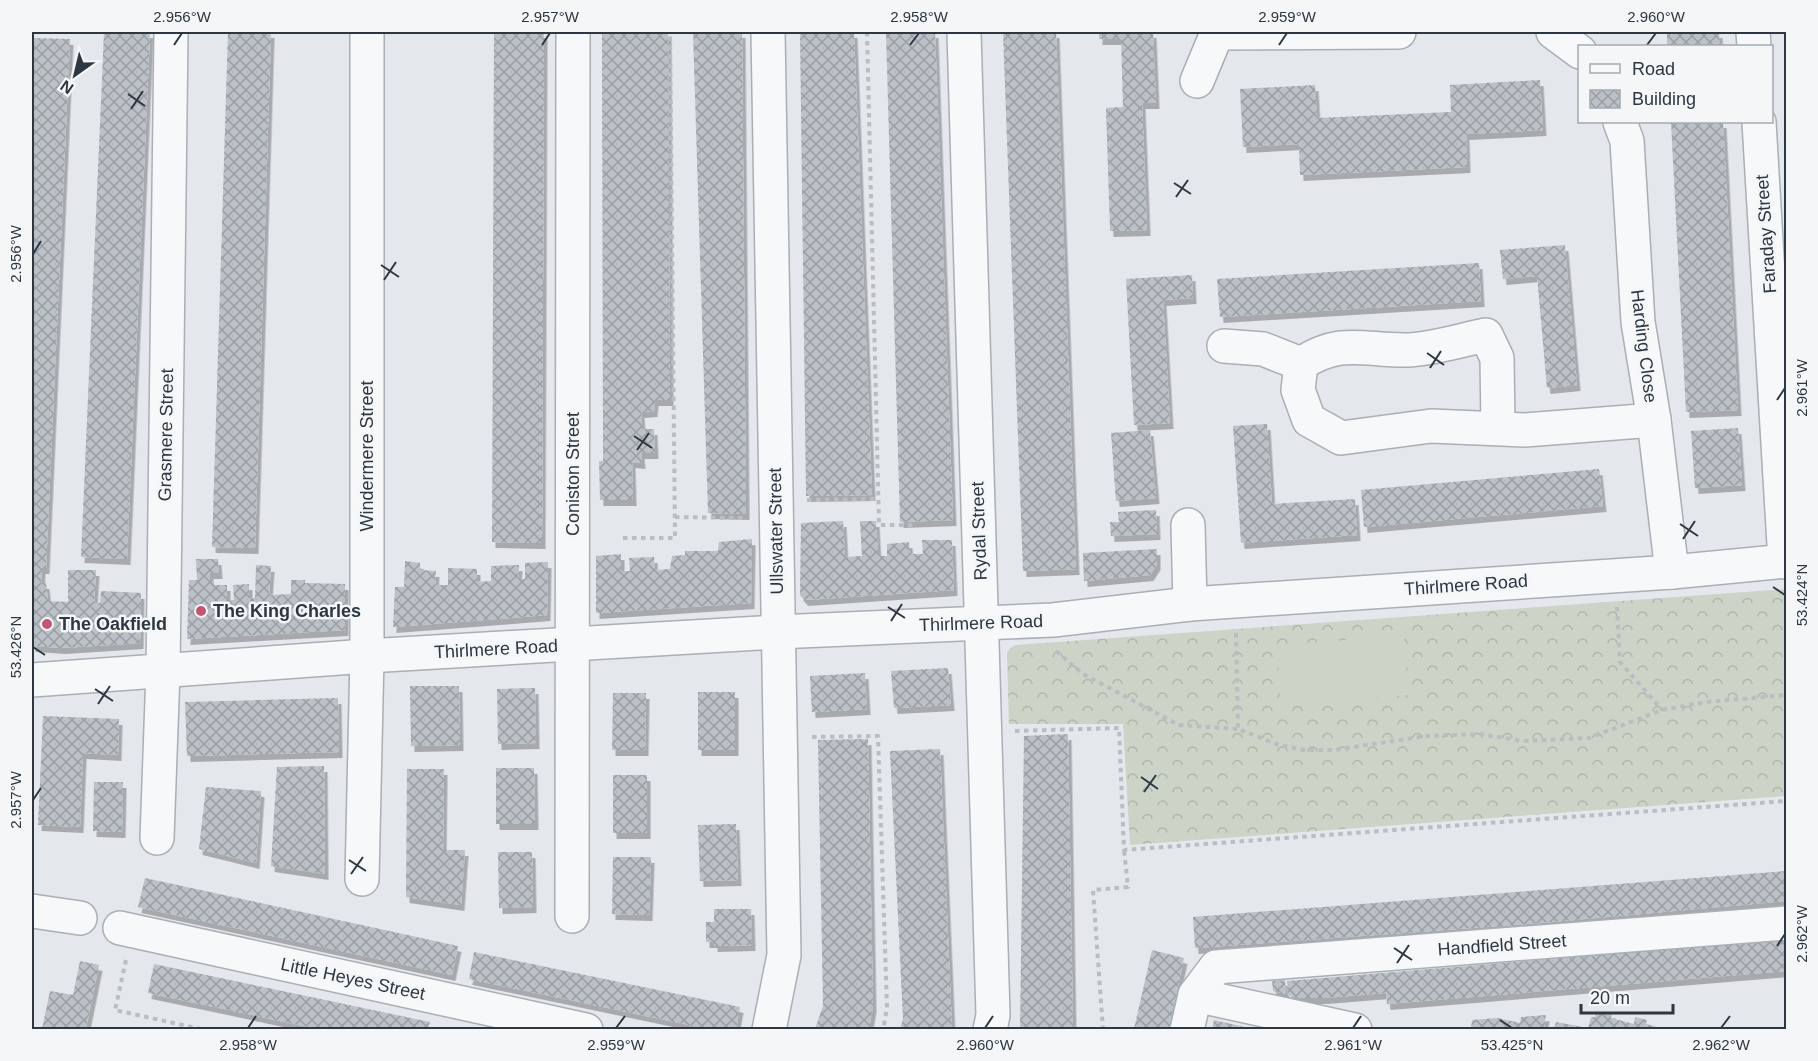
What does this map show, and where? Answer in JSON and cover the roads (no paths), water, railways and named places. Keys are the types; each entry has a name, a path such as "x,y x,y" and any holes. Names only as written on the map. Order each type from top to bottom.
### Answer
{"street":[{"name":"Grasmere Street","path":"157,838 163,672 171,32"},
{"name":"Windermere Street","path":"362,879 367,656 367,32"},
{"name":"Coniston Street","path":"572,916 573,32"},
{"name":"Ullswater Street","path":"768,32 784,955 769,1029"},
{"name":"Rydal Street","path":"964,32 993,1015 990,1029"},
{"path":"1197,81 1216,32 1399,32"},
{"path":"1552,32 1578,51"},
{"name":"Harding Close","path":"1620,123 1628,141 1638,322 1654,420 1672,572"},
{"name":"Faraday Street","path":"1759,123 1786,562"},
{"path":"1498,426 1497,358 1486,335 1410,350 1352,346 1319,352 1301,364 1298,390 1309,420 1341,438 1431,426 1498,426 1525,430 1654,420"},
{"path":"1224,346 1263,349 1301,364"},
{"path":"1188,525 1190,604"},
{"name":"Thirlmere Road","path":"32,680 367,656 777,632 1053,620 1190,604 1672,572 1786,562"},
{"path":"32,911 80,918"},
{"name":"Handfield Street","path":"1195,995 1216,967 1786,923"},
{"name":"Little Heyes Street","path":"127,929 586,1029"},
{"path":"1187,1029 1195,995 1355,1029"}],"place":[{"name":"The King Charles","path":"201,611"},
{"name":"The Oakfield","path":"47,624"}]}
